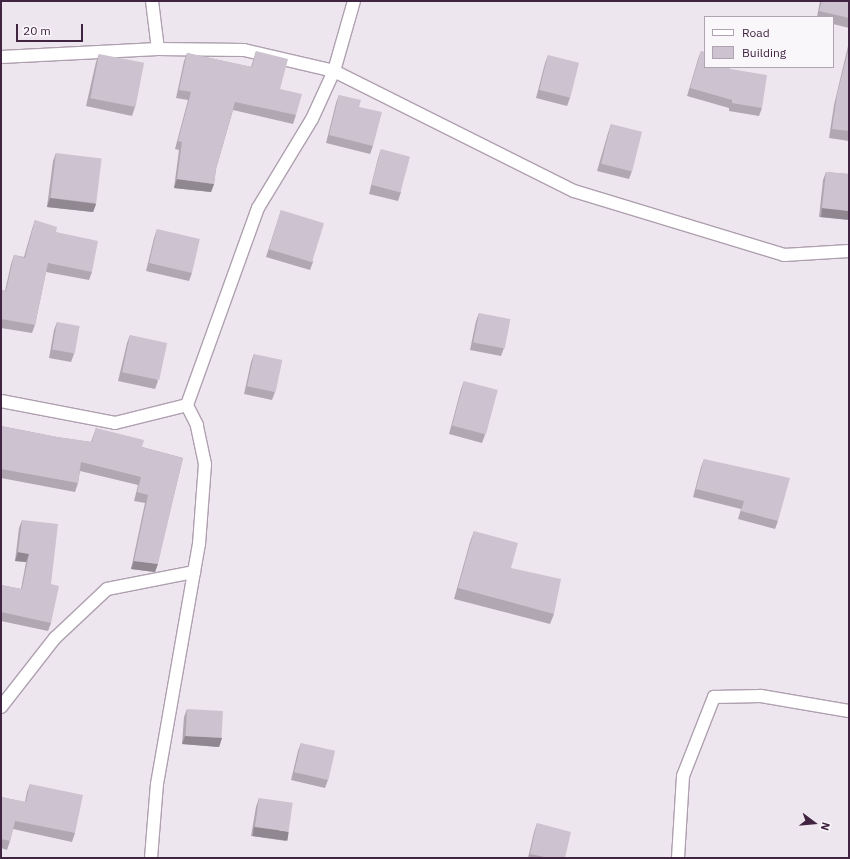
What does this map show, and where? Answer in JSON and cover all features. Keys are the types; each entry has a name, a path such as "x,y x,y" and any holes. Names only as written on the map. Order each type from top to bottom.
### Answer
{"street":[{"path":"152,1 158,49"},
{"path":"151,858 157,784 199,544 205,464 197,425 187,405 258,208 312,119 334,71 354,1"},
{"path":"1,57 158,49 244,50 334,71 574,191 784,255 849,251"},
{"path":"1,401 115,423 187,405"},
{"path":"1,708 55,638 107,589 194,572"},
{"path":"678,858 683,776 714,697 761,696 849,711"}],"building":[{"path":"822,1 849,1 849,18 819,11"},
{"path":"849,47 849,131 832,129 837,95"},
{"path":"256,51 288,59 280,89 302,94 296,115 235,102 216,169 214,184 177,179 182,142 178,141 191,92 179,90 187,53 252,67"},
{"path":"701,51 704,52 704,68 730,68 767,75 762,108 732,103 732,100 690,88"},
{"path":"99,54 144,63 136,107 90,98"},
{"path":"548,55 579,63 570,98 539,90"},
{"path":"339,95 361,100 359,107 382,112 373,146 329,135"},
{"path":"611,124 642,132 632,172 601,164"},
{"path":"381,149 410,157 400,193 371,185"},
{"path":"56,153 102,159 96,203 51,198"},
{"path":"826,172 849,174 849,211 822,208"},
{"path":"281,210 324,223 312,262 269,249"},
{"path":"35,220 57,227 56,232 98,241 92,272 48,263 35,325 1,319 1,293 2,290 6,291 14,255 25,258"},
{"path":"157,229 200,239 192,273 149,263"},
{"path":"479,313 510,319 505,349 473,342"},
{"path":"57,322 80,326 75,354 52,350"},
{"path":"130,335 167,343 159,380 122,372"},
{"path":"254,354 282,360 276,392 247,386"},
{"path":"464,381 498,390 486,434 452,425"},
{"path":"1,426 92,442 96,428 144,440 142,447 183,458 158,564 134,561 148,495 137,492 141,477 81,462 78,483 1,469"},
{"path":"704,459 790,478 778,521 741,511 744,501 696,489"},
{"path":"22,520 58,524 51,584 59,586 51,623 1,612 1,585 22,589 29,554 18,552"},
{"path":"474,531 518,543 511,568 561,579 554,614 458,588"},
{"path":"187,709 223,711 222,738 186,736"},
{"path":"301,743 335,751 328,780 294,772"},
{"path":"30,784 83,795 75,833 15,821 10,841 1,839 1,797 26,802"},
{"path":"259,798 293,803 289,831 255,827"},
{"path":"537,823 571,832 565,858 549,858 530,854"}]}
